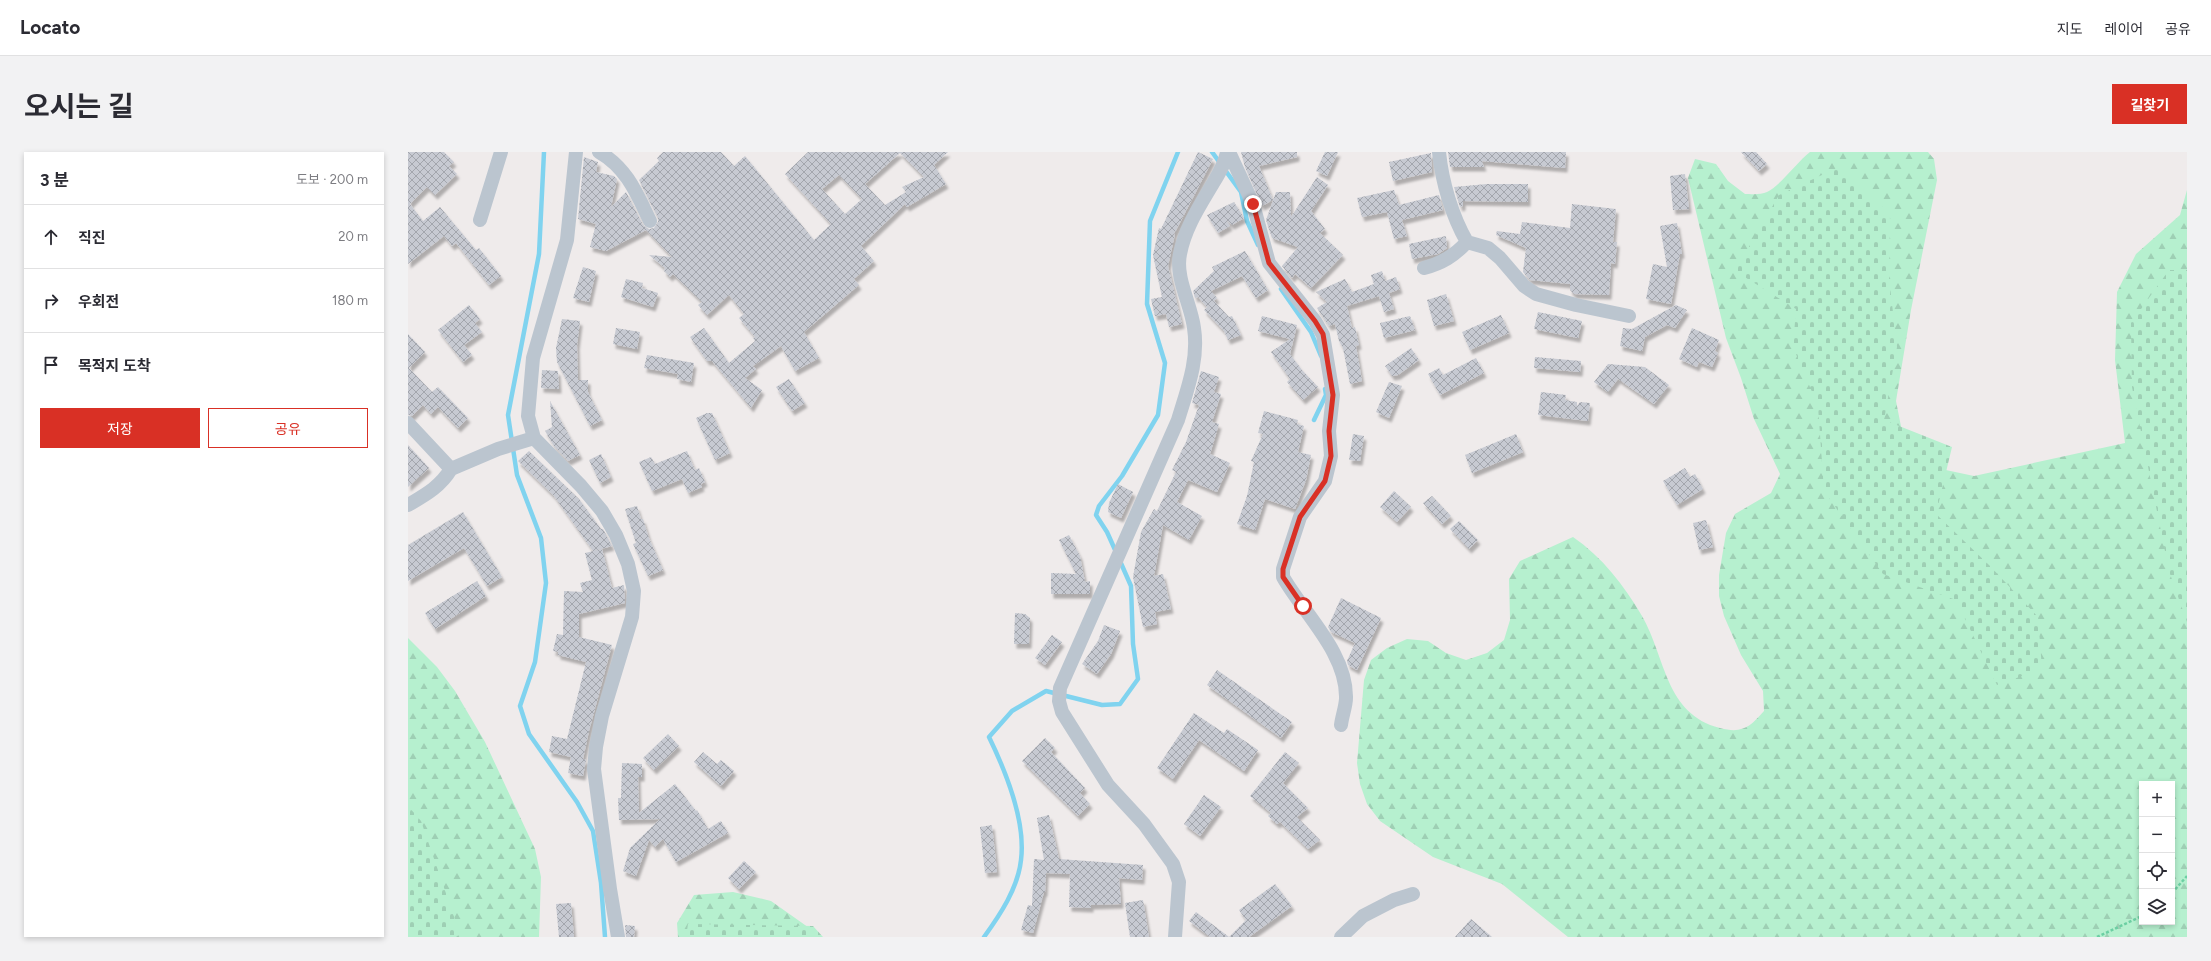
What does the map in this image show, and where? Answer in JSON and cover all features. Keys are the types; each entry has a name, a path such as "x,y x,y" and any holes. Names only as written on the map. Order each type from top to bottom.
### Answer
{"street":[{"path":"480,220 501,152"},
{"path":"527,440 533,358 567,240 576,152"},
{"path":"599,152 624,172 633,185 650,221"},
{"path":"1439,152 1440,167 1459,228 1467,242 1488,248 1500,258 1524,286 1536,294 1576,305 1630,316"},
{"path":"1175,937 1179,882 1173,864 1144,824 1108,785 1062,712 1059,694 1178,420 1191,378 1195,351 1194,328 1180,269 1180,256 1184,237 1192,218 1225,158 1253,204 1269,263 1315,321 1323,334 1333,395 1329,431 1331,456 1325,481 1300,517 1283,569 1283,577 1323,634 1335,658 1344,681 1346,698 1341,725"},
{"path":"1424,268 1440,263 1454,255 1467,242"},
{"path":"408,423 451,470"},
{"path":"408,505 443,482 451,470 498,449 527,440"},
{"path":"527,440 581,486 602,511 616,535 628,564 634,591 632,617 602,716 596,747 594,769 618,937"},
{"path":"1342,937 1363,916 1394,900 1413,894"}],"path":[{"path":"2175,890 2187,876"},
{"path":"2097,937 2139,917"}],"green space":[{"path":"1810,152 1928,152 1934,159 1937,180 1911,310 1896,401 1908,462 1974,476 2125,443 2115,360 2117,292 2136,254 2180,215 2187,190 2187,937 1568,937 1502,884 1433,857 1380,821 1367,804 1360,784 1357,763 1364,680 1371,660 1387,648 1407,639 1428,641 1446,653 1466,660 1487,653 1504,640 1510,620 1509,579 1520,561 1573,537 1593,553 1612,572 1628,593 1650,632 1669,682 1677,697 1688,710 1702,721 1728,730 1745,728 1764,711 1763,691 1741,655 1724,616 1719,596 1719,575 1726,533 1735,514 1771,493 1780,474 1754,419 1726,338 1688,178 1695,159 1716,164 1728,181 1745,194 1762,194 1778,184"},
{"path":"1839,167 1890,214 1889,278 1897,347 1884,420 1952,447 1936,514 1989,565 2038,617 2042,669 1997,685 1956,600 1883,574 1824,491 1818,406 1793,347 1796,309 1735,271 1779,195"},
{"path":"2169,270 2187,270 2187,622 2169,571 2132,387 2131,323"},
{"path":"408,638 437,667 455,691 485,742 535,849 541,877 539,937 408,937"},
{"path":"408,806 421,821 460,934 456,937 408,937"},
{"path":"733,892 771,901 822,937 678,937 677,923 694,895"},
{"path":"688,924 813,926 823,937 686,937"}],"building":[{"path":"408,152 444,152 454,162 449,166 457,174 435,195 427,187 410,204 423,221 440,207 476,250 479,248 501,276 489,285 456,243 452,246 444,236 408,264"},
{"path":"663,152 721,152 734,166 745,156 814,240 831,224 785,174 808,152 948,152 934,165 946,184 907,207 905,204 861,246 874,261 854,279 859,285 804,332 819,358 795,371 781,346 753,366 756,369 745,378 762,390 751,408 712,361 707,361 690,337 704,328 729,363 755,341 753,338 755,337 739,318 744,314 729,295 707,315 698,305 702,302 673,274 670,277 664,271 665,268 649,255 672,257 646,230 606,251 590,247 596,224 578,219 584,157 598,162 596,172 614,176 617,179 611,207 626,192 643,225 649,229 654,228 658,222 658,218 639,180 659,161 657,158","holes":["900,153 924,177 902,187 906,192 885,205 865,184","839,175 862,199 845,214 822,189"]},
{"path":"1198,152 1213,159 1173,236 1175,234 1168,266 1182,324 1169,327 1166,314 1155,316 1151,299 1162,297 1153,255 1159,228 1161,229"},
{"path":"1241,152 1297,152 1297,157 1259,166 1273,200 1262,206 1245,167"},
{"path":"1325,152 1338,152 1327,176 1316,171"},
{"path":"1448,152 1566,152 1565,168 1482,161 1484,167 1450,167"},
{"path":"1741,152 1756,152 1767,164 1759,171"},
{"path":"1431,153 1432,172 1393,181 1389,162"},
{"path":"1685,174 1689,209 1673,210 1670,176"},
{"path":"1317,177 1328,185 1311,211 1325,229 1320,233 1343,255 1311,288 1295,274 1292,278 1282,266 1298,247 1272,238 1266,220 1276,192 1290,192 1291,217"},
{"path":"1487,184 1528,184 1528,202 1463,201 1463,206 1460,207 1454,187"},
{"path":"1394,190 1399,205 1439,195 1443,210 1402,220 1407,236 1394,239 1387,212 1362,217 1357,198"},
{"path":"1234,202 1244,218 1232,225 1226,220 1230,226 1218,233 1207,215"},
{"path":"1572,204 1616,209 1613,242 1617,242 1615,264 1611,263 1609,295 1574,294 1570,290 1570,284 1530,280 1523,272 1526,248 1496,235 1497,231 1520,234 1522,222 1570,228"},
{"path":"1677,223 1682,254 1680,254 1671,304 1646,299 1653,264 1667,267 1660,226"},
{"path":"1446,236 1447,248 1438,254 1412,259 1409,244"},
{"path":"1245,251 1268,290 1256,298 1242,276 1211,291 1217,298 1207,307 1198,297 1195,298 1193,291 1214,271 1212,267"},
{"path":"583,267 596,271 589,302 573,298"},
{"path":"1382,271 1385,281 1396,277 1400,289 1389,293 1394,309 1384,312 1379,296 1347,306 1352,328 1355,327 1359,345 1356,346 1362,381 1350,384 1343,348 1339,341 1335,324 1329,326 1317,308 1327,302 1316,292 1345,279 1352,292 1374,284 1371,275"},
{"path":"626,279 643,283 642,288 658,293 653,307 621,297"},
{"path":"1446,294 1454,321 1434,326 1427,300"},
{"path":"1214,301 1229,317 1232,316 1241,335 1228,340 1224,331 1204,310"},
{"path":"469,305 480,319 475,323 482,332 464,345 472,355 463,362 438,330"},
{"path":"1676,305 1687,310 1675,328 1667,325 1645,337 1642,351 1620,346 1623,328 1632,329"},
{"path":"1538,312 1582,321 1578,338 1534,329"},
{"path":"1501,315 1509,333 1470,350 1462,332"},
{"path":"1262,316 1297,325 1290,354 1302,370 1318,387 1303,400 1287,382 1290,379 1271,352 1290,339 1258,331"},
{"path":"1410,316 1415,330 1384,338 1380,323"},
{"path":"562,319 580,321 577,345 578,380 588,380 588,392 602,420 590,426 557,362 556,348"},
{"path":"616,328 640,332 637,349 613,344"},
{"path":"1692,328 1719,340 1715,351 1718,353 1712,367 1699,362 1697,367 1679,359"},
{"path":"408,334 425,352 409,368 432,392 438,387 468,418 458,428 438,407 431,414 423,405 412,416 408,415"},
{"path":"1411,348 1419,360 1398,375 1392,376 1385,366"},
{"path":"647,355 694,363 691,382 677,379 678,374 644,368"},
{"path":"1535,357 1581,361 1580,372 1534,368"},
{"path":"1476,358 1484,373 1440,395 1428,374 1439,368 1443,375"},
{"path":"1608,364 1645,367 1669,385 1654,404 1618,379 1608,392 1594,382"},
{"path":"542,370 558,371 559,389 541,388"},
{"path":"1201,371 1219,377 1214,392 1221,394 1212,422 1219,424 1210,454 1230,463 1217,492 1188,480 1177,502 1202,516 1189,540 1163,525 1154,576 1163,574 1171,609 1155,612 1157,624 1143,627 1133,577 1141,532 1154,509 1157,511 1176,472 1172,470 1186,442 1199,405 1192,403"},
{"path":"789,379 805,403 792,411 776,387"},
{"path":"1389,382 1402,386 1389,418 1376,412"},
{"path":"1541,392 1566,395 1565,400 1577,402 1577,406 1580,402 1590,403 1588,421 1538,415"},
{"path":"550,401 580,455 568,461 554,446 545,431 552,427"},
{"path":"1264,411 1298,420 1297,424 1304,426 1298,452 1311,455 1306,480 1295,509 1265,499 1255,530 1237,524 1247,496 1254,462 1251,461 1263,434 1258,433"},
{"path":"707,413 712,413 730,453 715,460 696,418"},
{"path":"1353,434 1364,436 1360,461 1349,460"},
{"path":"1516,434 1523,452 1472,473 1465,455"},
{"path":"408,445 429,468 408,487"},
{"path":"529,451 579,499 601,529 603,529 612,546 593,551 554,496 518,461"},
{"path":"687,451 695,470 699,468 705,482 701,484 702,487 688,493 682,479 652,491 639,462 651,457 655,464"},
{"path":"601,454 611,477 600,483 589,460"},
{"path":"1685,468 1690,477 1695,474 1703,489 1677,505 1663,481"},
{"path":"1118,484 1133,492 1121,518 1108,512 1109,503"},
{"path":"1394,491 1411,507 1397,522 1380,507"},
{"path":"1432,496 1451,516 1442,524 1423,503"},
{"path":"637,506 663,570 648,576 633,544 636,543 625,509"},
{"path":"463,512 502,577 487,586 464,548 408,581 408,545"},
{"path":"1706,520 1713,547 1699,550 1693,523"},
{"path":"1459,521 1478,540 1469,549 1450,529"},
{"path":"1069,535 1080,556 1085,582 1090,581 1090,594 1051,594 1051,573 1076,574 1059,540"},
{"path":"602,549 612,588 624,585 625,603 579,614 579,637 612,645 589,731 583,759 586,760 583,776 568,773 571,757 549,752 552,736 567,739 586,662 558,655 558,652 553,651 557,634 563,635 564,591 583,592 580,583 592,580 585,553"},
{"path":"477,581 486,596 435,629 425,613"},
{"path":"1341,598 1381,618 1357,670 1348,665 1347,661 1355,643 1331,632 1328,627"},
{"path":"1015,613 1025,614 1030,618 1029,644 1014,644"},
{"path":"1104,625 1120,631 1111,654 1097,674 1082,664 1098,641"},
{"path":"1052,635 1062,642 1045,665 1035,658"},
{"path":"1217,670 1292,722 1281,738 1207,685"},
{"path":"1194,713 1224,733 1227,729 1258,750 1244,771 1199,740 1173,779 1157,768"},
{"path":"668,734 679,746 654,770 643,758"},
{"path":"1045,738 1055,748 1051,752 1085,788 1080,793 1090,804 1078,816 1022,761"},
{"path":"703,752 717,764 721,760 734,771 721,786 694,762"},
{"path":"1285,752 1299,763 1283,783 1308,808 1297,817 1320,840 1308,849 1280,822 1277,824 1268,816 1271,813 1250,796"},
{"path":"622,763 642,764 642,777 638,777 639,813 675,784 696,811 697,810 708,829 721,821 728,833 676,862 663,839 655,847 649,840 636,876 623,871 630,848 660,819 619,820 618,798 621,798"},
{"path":"1204,795 1221,807 1200,836 1184,824"},
{"path":"1049,815 1059,859 1143,865 1142,880 1119,878 1121,904 1091,905 1091,908 1069,907 1070,874 1046,873 1045,892 1033,933 1021,930 1028,905 1032,906 1034,859 1044,860 1037,818"},
{"path":"992,825 997,872 985,873 980,827"},
{"path":"744,861 756,872 739,889 728,878"},
{"path":"1275,884 1292,906 1249,937 1229,937 1246,920 1239,910"},
{"path":"1143,900 1149,937 1130,937 1125,903"},
{"path":"571,903 574,937 559,937 556,904"},
{"path":"1196,912 1229,937 1210,937 1189,921"},
{"path":"1471,919 1492,937 1455,937"},
{"path":"625,925 635,926 634,937 626,937"}],"waterway":[{"path":"544,152 539,254 508,415 517,475 541,538 546,583 535,662 520,706 529,734 577,802 593,831 601,883 605,937"},
{"path":"1116,552 1107,532 1096,515 1099,506 1122,476 1158,415 1165,363 1147,304 1150,221 1178,152"},
{"path":"1212,152 1241,192 1247,221 1258,245"},
{"path":"1281,289 1311,332 1321,356"},
{"path":"1314,420 1326,395 1325,389"},
{"path":"984,937 996,920 1012,891 1019,870 1022,845 1018,813 1008,781 989,737 1012,711 1046,691 1102,705 1120,704 1138,679 1133,644 1131,586 1120,561"}],"route":[{"path":"1253,204 1260,236 1269,263 1315,321 1323,334 1333,395 1329,431 1331,456 1325,481 1300,517 1287,561 1283,569 1283,577 1288,587 1303,606"}]}
